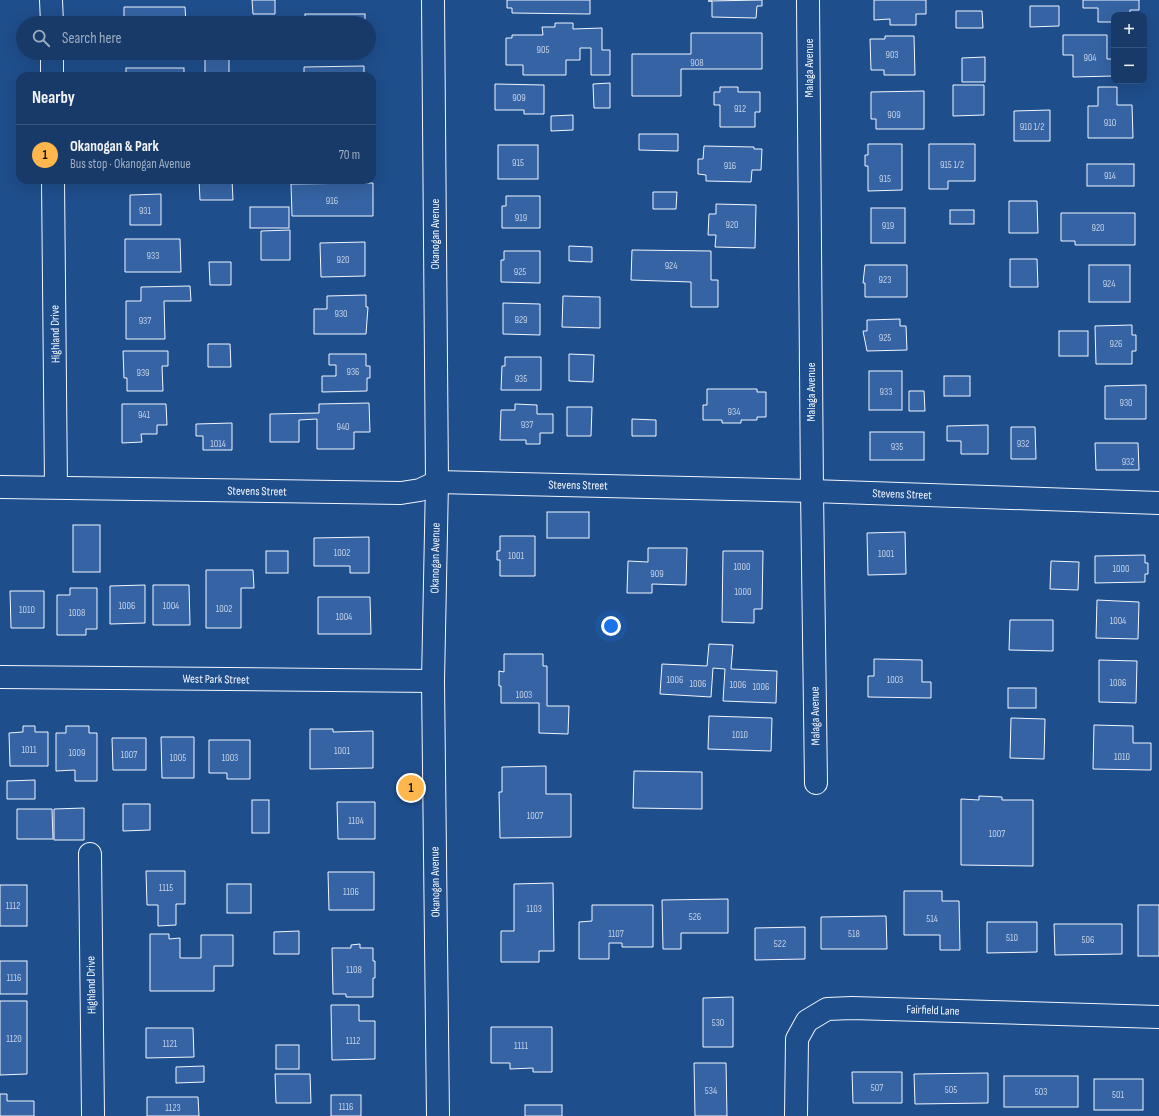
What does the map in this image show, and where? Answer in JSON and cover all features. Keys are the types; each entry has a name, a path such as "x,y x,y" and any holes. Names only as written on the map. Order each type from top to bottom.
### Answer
{"street":[{"path":"51,0 52,16"},
{"name":"Okanogan Avenue","path":"433,0 437,482 433,681 438,1116"},
{"name":"Malaga Avenue","path":"808,0 816,783"},
{"path":"52,60 52,72"},
{"name":"Highland Drive","path":"53,184 56,487"},
{"name":"Stevens Street","path":"0,487 401,493 420,490 437,482 812,491 1159,503"},
{"name":"West Park Street","path":"0,677 433,681"},
{"name":"Highland Drive","path":"90,854 93,1116"},
{"name":"Fairfield Lane","path":"796,1116 797,1039 807,1022 827,1009 852,1008 1159,1017"}],"building":[{"path":"252,0 275,0 275,14 253,14"},
{"path":"507,0 590,0 590,14 512,13 512,8 507,8"},
{"path":"762,0 762,6 757,6 756,18 712,17 712,1 708,1"},
{"path":"874,0 926,0 926,14 916,14 916,25 890,25 890,19 874,20"},
{"path":"1083,0 1139,0 1139,10 1130,10 1130,12 1111,12 1111,22 1098,22 1098,8 1083,8"},
{"path":"1030,6 1059,6 1059,26 1030,27"},
{"path":"124,7 185,7 186,16 124,16"},
{"path":"956,11 982,11 983,28 956,28"},
{"path":"305,14 365,14 365,16 305,16"},
{"path":"555,23 573,23 573,29 602,28 602,50 610,50 610,75 591,75 591,48 580,48 580,60 566,60 566,75 523,75 523,65 506,65 506,38 512,38 512,35 543,35 542,27 555,27"},
{"path":"691,33 762,33 762,69 681,69 681,96 632,96 632,54 691,54"},
{"path":"1063,35 1107,35 1107,59 1111,59 1111,76 1073,77 1073,55 1063,55"},
{"path":"885,36 914,36 915,75 884,75 884,70 871,70 870,39 885,39"},
{"path":"985,57 985,82 962,82 962,58"},
{"path":"205,60 229,60 229,72 205,72"},
{"path":"364,66 364,72 304,72 304,67"},
{"path":"126,68 184,68 184,72 126,72"},
{"path":"610,83 610,108 594,108 593,84"},
{"path":"495,84 544,85 544,114 524,114 524,110 495,110"},
{"path":"953,85 984,85 984,115 953,116"},
{"path":"720,87 738,87 738,92 760,92 760,112 755,112 755,127 720,127 720,105 714,105 714,92 720,92"},
{"path":"1098,87 1117,87 1117,105 1132,105 1133,138 1088,138 1088,106 1098,106"},
{"path":"924,91 924,129 876,129 876,119 871,119 871,92"},
{"path":"1050,110 1050,141 1014,141 1014,111"},
{"path":"573,115 573,130 551,131 551,116"},
{"path":"639,134 678,134 678,151 639,150"},
{"path":"868,144 902,144 902,190 868,191 868,166 865,166 865,155 868,155"},
{"path":"929,144 975,144 975,181 948,181 948,189 929,189"},
{"path":"498,145 538,145 538,179 498,179"},
{"path":"704,146 754,147 754,149 762,149 761,170 752,170 751,182 706,181 706,175 698,174 698,159 703,159"},
{"path":"1087,164 1134,164 1134,186 1087,186"},
{"path":"199,184 232,184 233,200 200,200"},
{"path":"291,184 373,184 373,216 292,216"},
{"path":"653,192 677,192 676,209 653,209"},
{"path":"161,194 161,225 130,225 130,195"},
{"path":"506,196 540,196 540,228 502,228 502,206 506,206"},
{"path":"1009,201 1037,201 1038,233 1009,233"},
{"path":"716,204 756,205 755,248 715,247 716,235 708,235 709,214 716,214"},
{"path":"250,207 289,207 289,228 250,228"},
{"path":"871,208 905,208 905,243 871,243"},
{"path":"950,210 974,210 974,224 950,224"},
{"path":"1061,213 1135,213 1135,245 1075,245 1075,241 1061,241"},
{"path":"290,230 290,260 261,260 261,231"},
{"path":"125,239 180,239 181,272 125,272"},
{"path":"365,242 365,276 321,277 320,243"},
{"path":"569,246 592,247 592,262 569,261"},
{"path":"632,250 711,251 711,280 718,280 718,307 691,307 691,282 631,280"},
{"path":"504,251 540,251 540,283 501,282 501,260 504,260"},
{"path":"1010,259 1037,259 1038,287 1010,287"},
{"path":"209,262 231,262 231,285 210,285"},
{"path":"865,265 907,265 907,297 865,297 865,283 863,283"},
{"path":"1089,265 1130,265 1130,302 1089,302"},
{"path":"190,286 191,301 164,301 165,339 126,339 126,301 141,301 141,287"},
{"path":"366,295 366,307 368,307 366,334 314,334 314,309 327,309 327,296"},
{"path":"563,296 600,297 600,328 562,327"},
{"path":"503,303 540,304 540,335 503,334"},
{"path":"900,319 900,326 906,326 907,350 867,351 863,331 867,331 867,320"},
{"path":"1132,325 1132,335 1136,335 1136,351 1132,351 1132,364 1096,364 1095,326"},
{"path":"1059,331 1088,331 1088,356 1059,356"},
{"path":"208,344 230,344 231,367 208,367"},
{"path":"123,351 168,351 168,366 162,366 163,391 127,391 127,378 124,378"},
{"path":"329,354 366,354 366,366 370,366 370,378 367,378 367,391 322,392 322,376 336,376 336,365 329,365"},
{"path":"569,354 594,355 593,382 569,381"},
{"path":"505,357 541,357 541,390 501,390 502,366 505,366"},
{"path":"869,371 902,371 902,410 869,410"},
{"path":"944,376 970,376 970,396 944,396"},
{"path":"1146,385 1146,419 1105,419 1105,386"},
{"path":"707,389 757,389 757,392 766,392 766,417 757,417 757,420 741,420 741,423 722,423 722,420 703,420 703,405 707,405"},
{"path":"909,391 924,391 925,411 909,411"},
{"path":"369,403 370,432 354,432 354,449 317,449 317,419 299,420 299,442 270,442 270,414 319,413 319,404"},
{"path":"122,404 166,404 167,425 157,425 157,434 141,434 142,442 122,443"},
{"path":"515,404 537,405 537,414 553,414 553,433 540,433 540,444 526,444 526,440 500,440 501,410 515,410"},
{"path":"567,407 592,407 591,436 567,436"},
{"path":"632,419 656,420 656,436 632,436"},
{"path":"232,423 232,450 203,450 203,436 196,436 196,424"},
{"path":"988,425 988,454 961,454 961,441 947,441 947,426"},
{"path":"1011,427 1035,427 1036,459 1011,459"},
{"path":"870,432 924,432 924,460 870,460"},
{"path":"1095,443 1138,443 1139,470 1096,470"},
{"path":"547,512 589,512 589,538 547,538"},
{"path":"73,525 100,525 100,572 73,572"},
{"path":"905,532 906,574 868,575 867,533"},
{"path":"500,536 535,536 535,576 500,576 500,560 497,560 497,551 500,551"},
{"path":"369,537 369,573 350,573 350,566 314,566 314,538"},
{"path":"648,548 687,548 686,585 652,584 652,593 627,593 628,561 648,562"},
{"path":"266,551 288,551 288,573 266,573"},
{"path":"723,551 763,551 762,609 754,609 754,623 722,622"},
{"path":"1145,555 1145,563 1148,563 1148,574 1145,574 1145,582 1095,583 1095,556"},
{"path":"1051,561 1079,562 1078,590 1050,589"},
{"path":"206,570 253,570 254,588 241,588 241,628 206,628"},
{"path":"145,585 145,623 110,624 110,586"},
{"path":"153,585 189,585 190,625 153,625"},
{"path":"70,588 97,588 97,629 86,629 86,635 57,635 57,595 70,595"},
{"path":"10,591 44,591 44,628 11,628"},
{"path":"318,597 370,597 371,634 318,634"},
{"path":"1097,600 1139,602 1138,639 1096,638"},
{"path":"1010,620 1053,620 1053,651 1009,650"},
{"path":"709,644 733,645 731,669 777,671 776,703 723,701 725,669 713,668 711,697 660,694 662,664 707,666"},
{"path":"504,654 543,654 543,666 547,666 547,706 569,706 568,734 539,733 539,703 501,703 499,671 504,672"},
{"path":"874,659 922,660 922,682 931,682 931,698 868,697 868,676 874,676"},
{"path":"1099,660 1137,661 1136,703 1099,702"},
{"path":"1008,688 1036,688 1036,708 1008,708"},
{"path":"709,716 772,718 771,751 708,749"},
{"path":"1011,718 1045,719 1044,759 1010,758"},
{"path":"1094,725 1133,726 1133,743 1151,743 1151,770 1093,769"},
{"path":"23,726 35,726 35,732 48,732 48,766 10,766 9,733 23,732"},
{"path":"66,726 89,726 89,733 97,733 97,781 75,781 75,770 56,771 56,733 66,733"},
{"path":"310,729 333,729 333,732 373,731 373,768 310,769"},
{"path":"161,737 194,737 194,778 162,778"},
{"path":"112,738 146,738 146,770 113,770"},
{"path":"209,740 250,740 250,779 227,779 227,773 209,773"},
{"path":"546,766 546,794 571,794 571,837 500,838 499,792 502,792 502,767"},
{"path":"634,771 702,772 702,809 633,808"},
{"path":"35,780 35,799 7,799 7,781"},
{"path":"979,796 1002,797 1002,800 1033,800 1033,866 961,865 961,799 979,800"},
{"path":"252,800 269,800 269,833 252,833"},
{"path":"337,802 375,802 375,839 338,839"},
{"path":"123,804 150,804 150,830 123,831"},
{"path":"84,808 84,840 54,840 54,809"},
{"path":"17,809 52,809 53,839 17,839"},
{"path":"146,871 185,871 185,904 176,904 176,925 158,926 158,905 147,905"},
{"path":"328,872 374,872 374,910 329,910"},
{"path":"553,883 554,951 539,951 539,962 501,962 501,931 514,931 514,884"},
{"path":"227,884 251,884 251,913 227,913"},
{"path":"0,885 27,885 27,926 0,926"},
{"path":"904,891 942,891 942,901 959,901 960,950 940,950 940,935 904,935"},
{"path":"728,899 728,933 681,933 681,949 663,949 662,900"},
{"path":"592,905 653,905 653,947 622,947 622,943 609,943 609,959 579,959 579,922 592,921"},
{"path":"1138,905 1159,905 1159,956 1138,956"},
{"path":"886,916 887,949 821,949 821,917"},
{"path":"987,922 1037,922 1037,952 987,953"},
{"path":"1054,924 1122,924 1122,954 1055,955"},
{"path":"805,927 805,959 755,960 755,928"},
{"path":"299,931 299,954 274,954 274,932"},
{"path":"150,934 169,934 169,939 180,938 180,958 201,958 201,935 233,935 233,966 214,966 214,991 150,991"},
{"path":"360,944 360,948 373,948 375,978 373,978 373,997 346,997 346,994 333,994 332,948 351,948 351,945"},
{"path":"0,961 27,961 27,994 0,994"},
{"path":"733,997 733,1047 703,1047 703,998"},
{"path":"0,1001 27,1001 27,1074 0,1075"},
{"path":"331,1005 359,1005 359,1021 375,1021 375,1059 332,1060"},
{"path":"491,1027 552,1027 552,1072 533,1072 533,1068 510,1069 510,1063 491,1063"},
{"path":"146,1028 193,1028 194,1057 146,1058"},
{"path":"276,1045 299,1045 299,1069 276,1069"},
{"path":"694,1063 726,1063 727,1116 695,1116"},
{"path":"204,1066 204,1082 176,1083 176,1067"},
{"path":"852,1072 902,1072 902,1103 853,1103"},
{"path":"988,1073 988,1103 915,1104 914,1074"},
{"path":"275,1074 310,1074 311,1103 276,1103"},
{"path":"1004,1076 1078,1076 1078,1107 1004,1107"},
{"path":"1094,1079 1143,1079 1143,1110 1094,1110"},
{"path":"0,1094 7,1094 7,1101 34,1101 34,1116 0,1116"},
{"path":"331,1095 361,1095 361,1116 331,1116"},
{"path":"147,1097 198,1097 199,1116 147,1116"},
{"path":"525,1105 562,1105 562,1116 525,1116"}],"place":[{"name":"Okanogan & Park","path":"411,788"}]}
